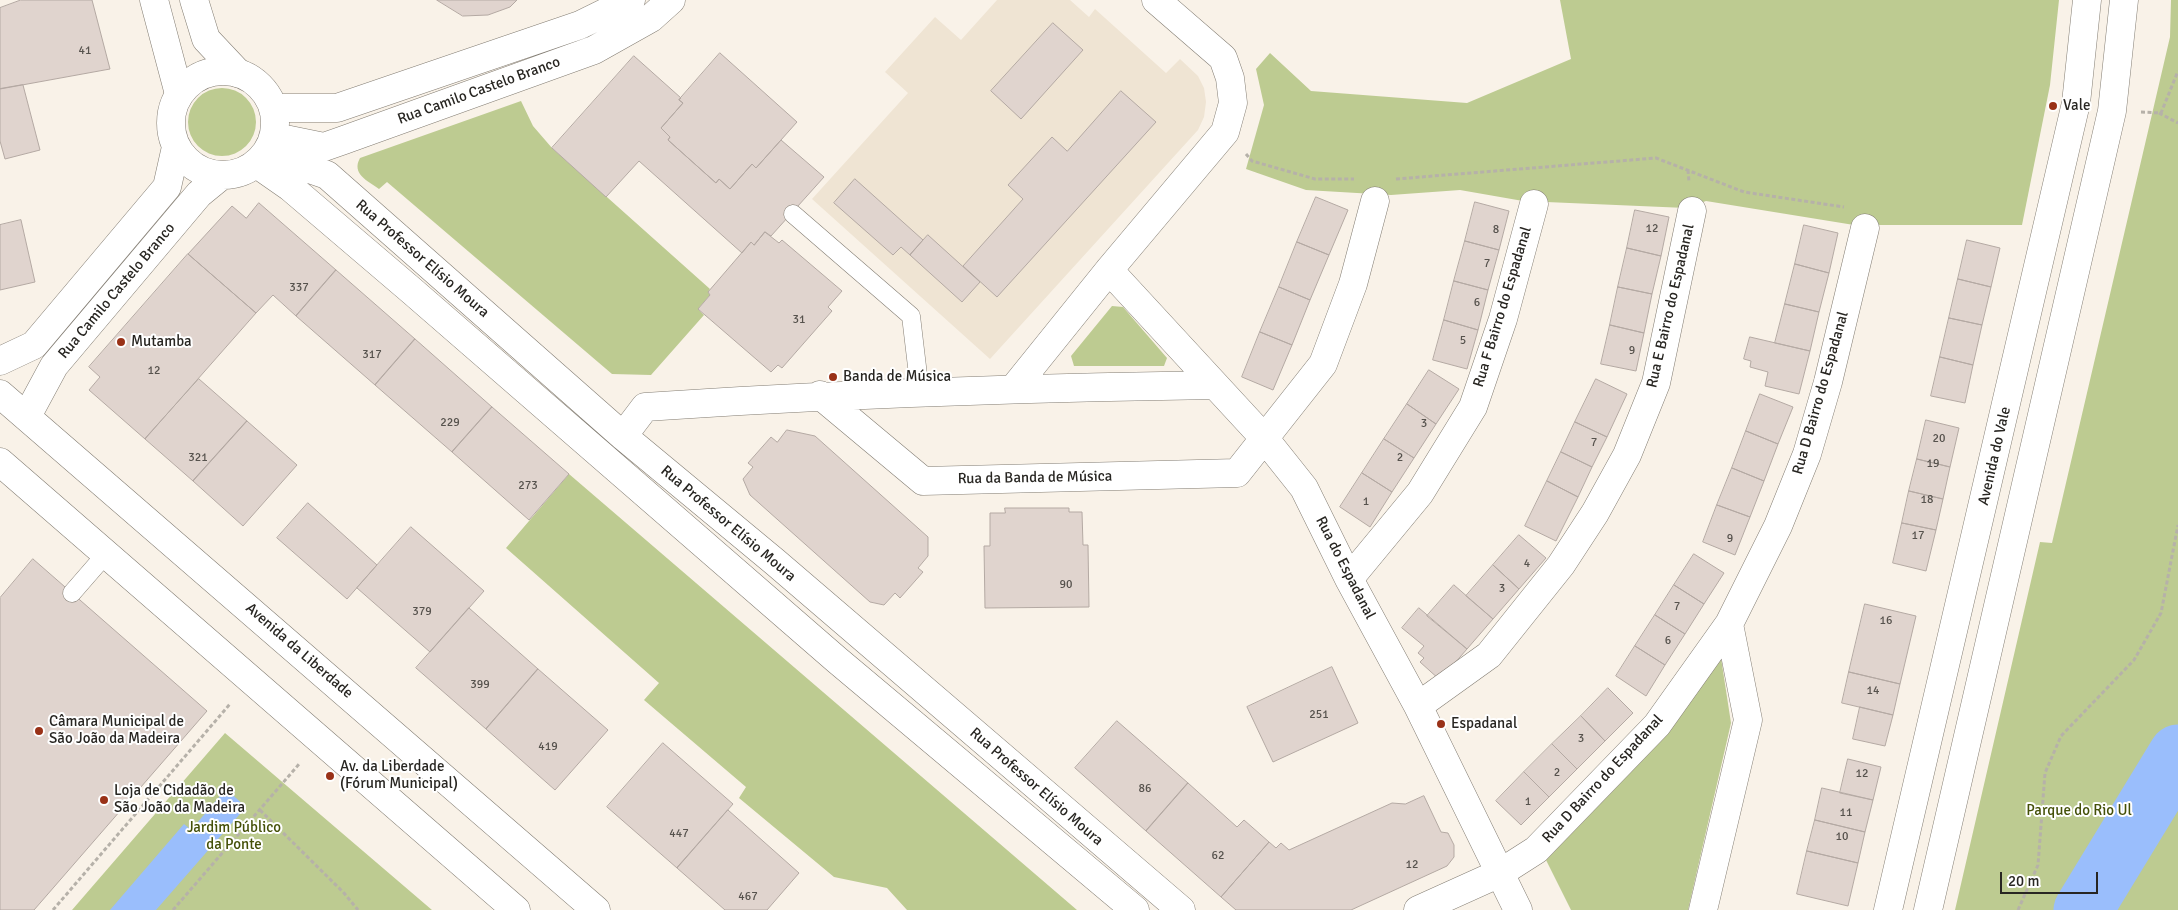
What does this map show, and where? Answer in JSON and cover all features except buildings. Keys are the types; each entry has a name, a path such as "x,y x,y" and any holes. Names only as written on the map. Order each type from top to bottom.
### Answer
{"street":[{"path":"154,0 179,94"},
{"path":"194,0 206,39 238,73"},
{"name":"Rua Camilo Castelo Branco","path":"274,108 337,108 580,25 631,0"},
{"name":"Rua Camilo Castelo Branco","path":"27,416 54,366 199,194 221,176 234,175 266,152 324,147 594,50 651,18 671,0"},
{"path":"1014,388 1109,270 1225,132 1233,103 1230,78 1223,58 1156,0"},
{"name":"Avenida do Vale","path":"1888,910 2076,104 2087,0"},
{"path":"1928,910 2112,111 2124,0"},
{"path":"179,94 191,82 205,74 222,71 238,73 254,80 266,92 274,108 276,119 266,152"},
{"name":"Rua Camilo Castelo Branco","path":"0,361 34,345 167,188 176,147 172,134 171,120 173,107 179,94"},
{"path":"176,147 188,162 203,172 221,176"},
{"name":"Rua Professor Elísio Moura","path":"266,152 327,174 623,436 774,562 1181,910"},
{"name":"Rua Professor Elísio Moura","path":"266,152 290,188 405,285 837,660 1135,910"},
{"name":"Rua da Banda de Música","path":"820,395 923,481 1237,473 1323,364 1353,284 1376,201"},
{"name":"Rua F Bairro do Espadanal","path":"1349,579 1420,493 1473,407 1503,319 1534,204"},
{"name":"Rua E Bairro do Espadanal","path":"1418,706 1489,655 1560,565 1595,513 1627,454 1656,383 1692,211"},
{"name":"Rua D Bairro do Espadanal","path":"1500,873 1536,850 1657,725 1729,624 1778,526 1807,454 1828,382 1865,228"},
{"name":"Rua do Espadanal","path":"1109,270 1265,439 1304,488 1349,579 1418,706 1518,910"},
{"path":"623,436 645,407 820,395 1014,388 1215,384"},
{"name":"Avenida da Liberdade","path":"0,394 596,910"},
{"path":"0,462 516,910"},
{"path":"1703,910 1748,720 1729,624"},
{"path":"1418,910 1500,873"}],"lane":[{"path":"793,214 911,316 920,392"},
{"path":"72,593 105,555"}],"path":[{"path":"2158,113 2161,113 2178,71"},
{"path":"2134,112 2158,113 2178,122"},
{"path":"1225,132 1252,161 1315,179 1358,179"},
{"path":"1391,179 1656,158 1744,192 1868,211 1865,228"},
{"path":"2018,910 2038,865 2045,773 2061,736 2134,660 2161,613 2178,525"},
{"path":"53,910 230,704"},
{"path":"173,910 300,763"},
{"path":"260,810 344,893 358,910"}],"shaded area":[{"path":"997,0 1070,0 1089,17 1095,9 1166,73 1180,59 1198,76 1204,88 1206,102 1204,117 1198,130 990,359 812,199 908,93 885,72 935,17 961,40"}],"green space":[{"path":"1560,0 2059,0 2050,85 2022,225 1854,225 1706,201 1686,208 1523,201 1460,190 1391,195 1306,190 1246,169 1264,105 1256,69 1270,53 1311,91 1467,103 1571,59"},
{"name":"Parque do Rio Ul","path":"2171,0 2178,0 2178,910 1955,910 2040,542 2052,543 2170,37"},
{"path":"229,88 241,94 250,103 256,115 254,135 246,146 229,156 215,156 198,146 190,135 188,115 198,98 209,90"},
{"path":"521,101 533,126 552,148 710,289 708,292 710,295 698,309 704,315 651,375 612,374 387,182 379,189 359,173 358,164 360,158"},
{"path":"1112,306 1123,307 1167,358 1164,366 1074,366 1071,356"},
{"path":"569,474 1077,910 907,910 887,888 834,877 739,798 746,787 644,700 659,683 506,548"},
{"path":"1721,658 1731,723 1688,910 1571,910 1546,860 1664,738"},
{"name":"Jardim Público da Ponte","path":"225,733 432,910 72,910"}],"water":[{"path":"226,789 246,807 156,910 110,910 184,824 191,830"}],"waterway":[{"path":"2083,910 2178,754"}],"place":[{"name":"Vale","path":"2053,106"},
{"name":"Mutamba","path":"121,342"},
{"name":"Banda de Música","path":"833,377"},
{"name":"Espadanal","path":"1441,724"},
{"name":"Câmara Municipal de São João da Madeira","path":"39,731"},
{"name":"Av. da Liberdade (Fórum Municipal)","path":"330,776"},
{"name":"Loja de Cidadão de São João da Madeira","path":"104,800"}]}
